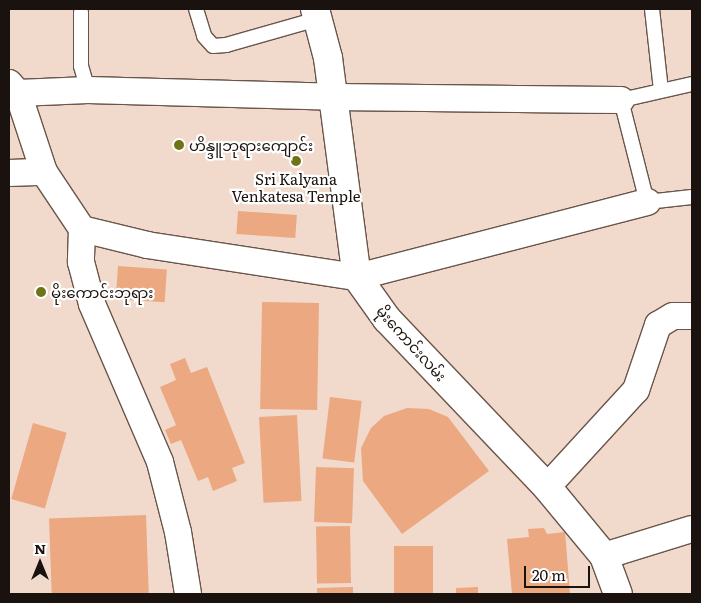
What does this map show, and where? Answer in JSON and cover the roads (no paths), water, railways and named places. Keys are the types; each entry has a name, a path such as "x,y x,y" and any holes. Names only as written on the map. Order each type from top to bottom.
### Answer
{"main road":[{"name":"မိုးကောင်းလမ်း","path":"316,14 328,58 357,277 387,319 547,487 604,556 618,594"}],"street":[{"path":"188,594 178,532 160,462 92,304 81,262 82,229 44,172 13,88 333,97 621,100"},
{"path":"9,173 44,172"},
{"path":"82,229 147,245 357,277 647,202"},
{"path":"547,487 636,390 658,326 673,316 692,316"},
{"path":"604,556 692,529"}],"lane":[{"path":"196,9 204,36 213,46 316,14"},
{"path":"652,9 660,91"},
{"path":"81,12 81,66 88,90"},
{"path":"692,84 621,100 647,202 692,198"}],"place":[{"name":"ဟိန္ဒူဘုရားကျောင်း","path":"179,145"},
{"name":"Sri Kalyana Venkatesa Temple","path":"296,161"},
{"name":"မိုးကောင်းဘုရား","path":"41,292"}]}
